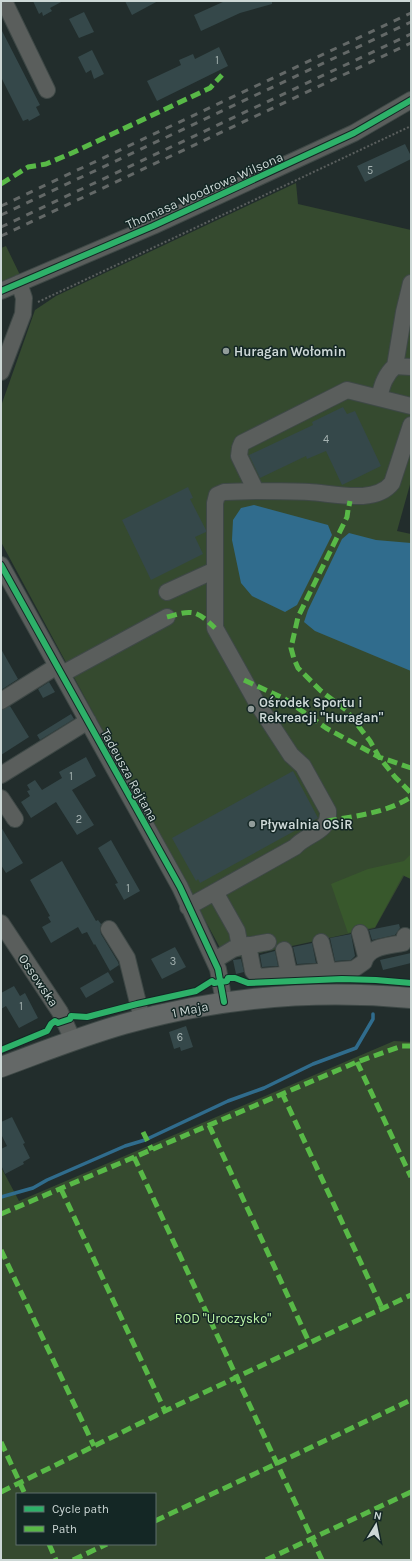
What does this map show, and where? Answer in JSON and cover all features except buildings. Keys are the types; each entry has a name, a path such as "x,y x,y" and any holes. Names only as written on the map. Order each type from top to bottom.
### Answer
{"main road":[{"name":"1 Maja","path":"1,1067 73,1040 142,1019 224,1002 304,996 367,995 411,998"}],"street":[{"path":"4,1 47,90"},
{"name":"Thomasa Woodrowa Wilsona","path":"1,291 153,226 354,133 411,100"},
{"path":"1,372 23,314 24,298 19,283"},
{"path":"379,398 383,382 388,372 395,366 404,312 411,283"},
{"path":"395,366 411,367"},
{"path":"256,491 239,456 242,443 347,390 411,406"},
{"path":"188,907 295,847 300,841 325,826 328,816 328,810 303,766 291,755 256,703 215,628 215,503 217,495 224,492 256,491 310,492 351,497 382,491 392,483 411,425"},
{"name":"Tadeusza Rejtana","path":"1,565 180,887 188,907 215,960 224,1002"},
{"path":"167,592 215,570"},
{"path":"1,701 59,670 166,617"},
{"path":"1,775 88,721"},
{"path":"1,798 14,819"},
{"path":"215,892 244,946 253,971 258,976 354,969 364,962 366,956 370,952 376,949 403,943 405,936"},
{"name":"Ossowska","path":"2,927 60,1012 73,1040"},
{"path":"109,929 127,958 142,1019"},
{"path":"360,933 366,956"},
{"path":"215,960 233,949 268,942"},
{"path":"321,942 328,971"},
{"path":"284,950 289,974"}],"path":[{"path":"36,303 411,126"}],"green space":[{"name":"Ośrodek Sportu i Rekreacji \"Huragan\"","path":"296,183 298,204 411,230 411,481 397,531 411,534 411,879 404,876 375,928 226,959 1,542 1,406 35,310 56,296"},
{"path":"6,246 20,275 1,283 1,248"},
{"path":"411,854 411,879 403,875 375,927 348,933 331,884 368,869 404,861"},
{"name":"ROD \"Uroczysko\"","path":"394,1041 411,1042 411,1560 1,1560 1,1167 19,1201"}],"water":[{"path":"254,505 328,525 332,535 297,605 285,612 252,596 241,583 232,540 233,520 241,508"},
{"path":"349,533 376,540 411,543 411,671 315,631 304,622 308,610 342,539"}],"waterway":[{"path":"1,1197 33,1188 47,1180 125,1146 145,1140 228,1101 264,1088 313,1064 356,1048 373,1019 373,1014"}],"railway":[{"path":"1,206 411,13"},
{"path":"1,215 411,22"},
{"path":"1,227 411,34"},
{"path":"1,236 411,43"}],"marked path":[{"path":"1,184 28,167 46,164 72,153 210,88 222,75"},
{"path":"349,506 350,501"},
{"path":"348,510 347,517 298,617 291,648 298,668 321,691 346,710 370,741 379,757 395,777 411,793"},
{"path":"167,617 188,612 198,614 215,628"},
{"path":"244,680 285,699 326,728 379,757 411,768"},
{"path":"327,821 381,810 391,807 411,797"},
{"path":"1,1214 357,1062 402,1046 411,1046"},
{"path":"357,1062 411,1177"},
{"path":"282,1093 382,1308"},
{"path":"209,1125 309,1342"},
{"path":"143,1132 152,1150"},
{"path":"134,1157 322,1560"},
{"path":"61,1189 165,1411"},
{"path":"1,1250 94,1446"},
{"path":"1,1492 165,1411 411,1295"},
{"path":"156,1521 411,1400"},
{"path":"1,1442 25,1493"},
{"path":"266,1560 411,1492"},
{"path":"49,1545 56,1560"},
{"path":"73,1560 105,1545"}],"cycle path":[{"path":"1,291 153,226 354,133 411,100"},
{"path":"1,565 180,887 218,969 224,1002"},
{"path":"1,1050 47,1031 51,1024 55,1021 58,1023 70,1019 71,1016 87,1017 196,991 212,981 214,983 227,981 228,978 235,978 248,983 342,979 411,983"}],"place":[{"name":"Huragan Wołomin","path":"226,351"},
{"name":"Ośrodek Sportu i Rekreacji \"Huragan\"","path":"251,709"},
{"name":"Pływalnia OSiR","path":"252,824"}]}
